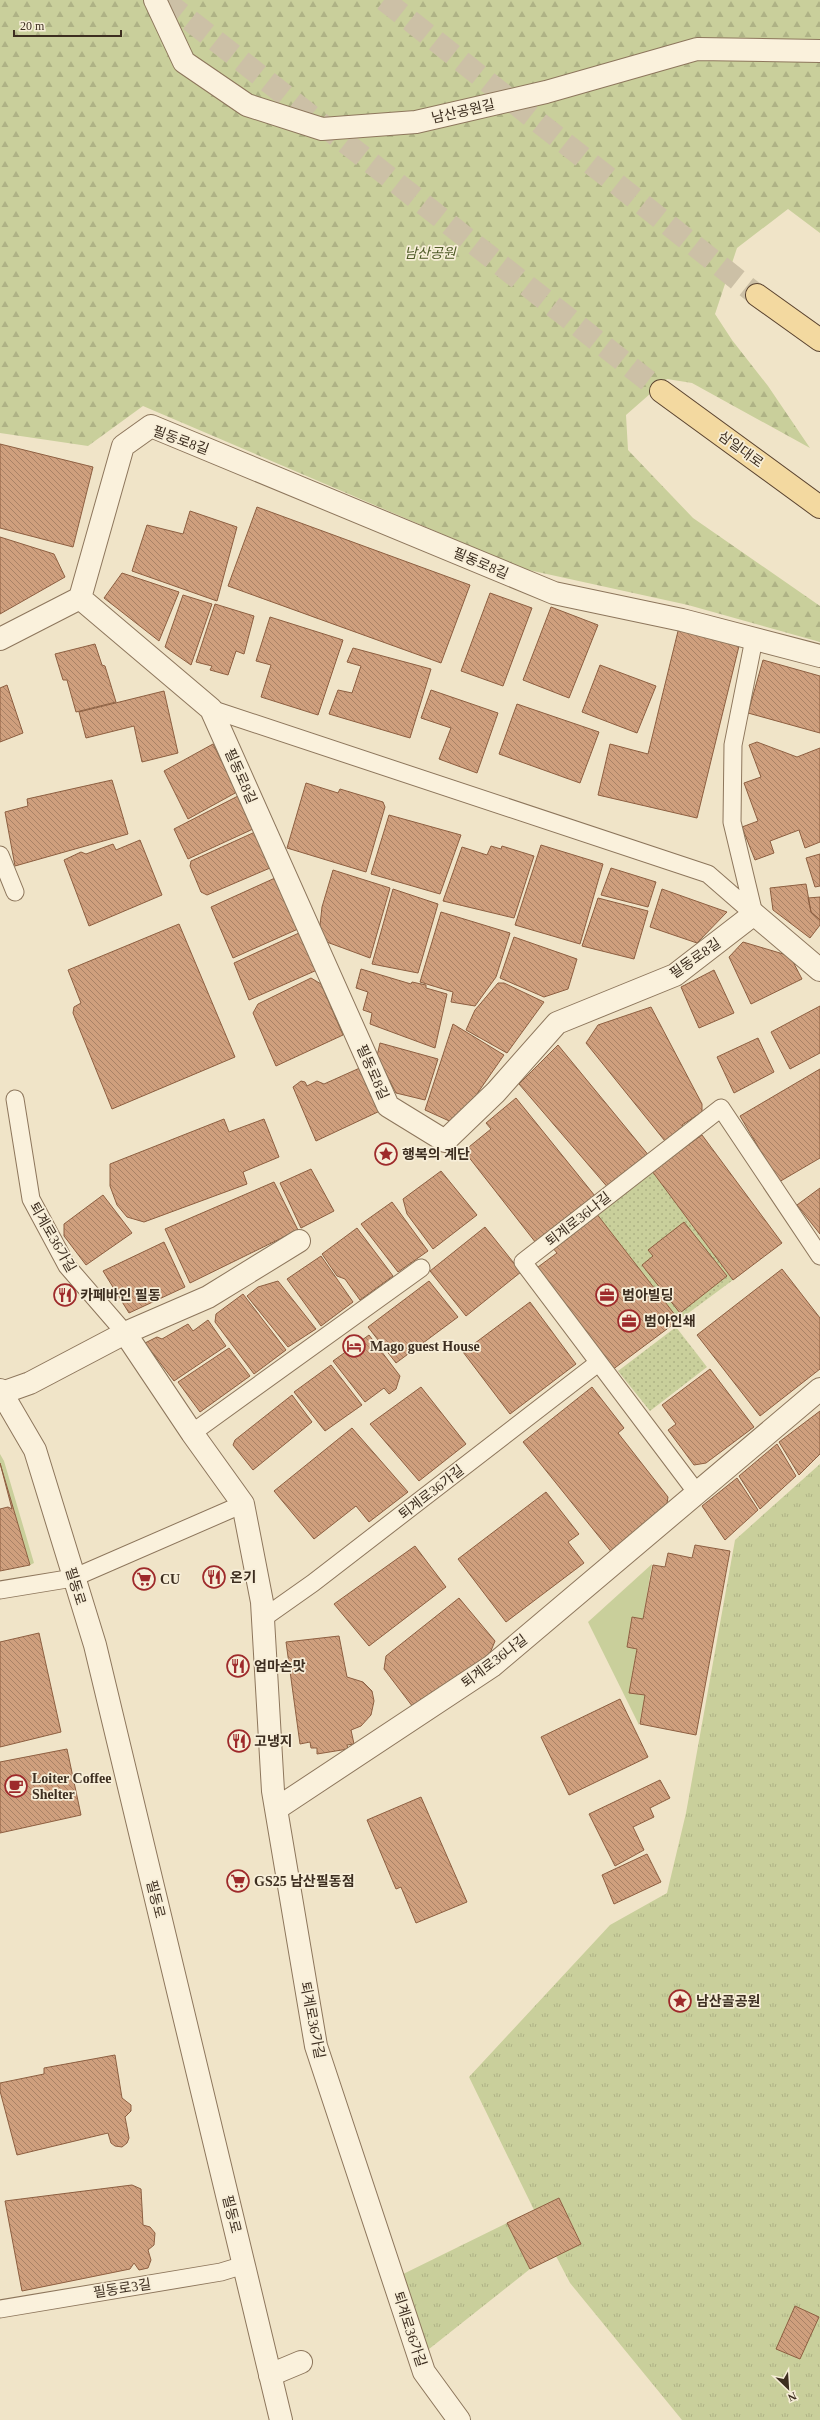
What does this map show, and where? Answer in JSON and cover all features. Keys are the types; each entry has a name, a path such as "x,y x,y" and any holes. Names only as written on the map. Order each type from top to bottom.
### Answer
{"main road":[{"path":"757,295 820,340"},
{"name":"삼일대로","path":"661,392 820,507"}],"street":[{"name":"남산공원길","path":"155,0 184,62 247,105 322,129 416,122 546,92 697,49 820,51"},
{"name":"필동로8길","path":"820,656 682,620 554,594 151,426 123,446 80,598 211,709 388,1106 445,1141 496,1092 557,1023 675,975 754,914 820,970"},
{"path":"0,639 80,598"},
{"path":"1,1391 30,1383 125,1333 208,1297 299,1240"},
{"name":"퇴계로36가길","path":"125,1333 192,1433 243,1504 262,1602 273,1791 316,2046 424,2372 459,2420"},
{"name":"퇴계로36나길","path":"276,1809 492,1666 820,1389"},
{"name":"필동로","path":"1,1391 35,1450 73,1578 95,1645 281,2420"},
{"path":"270,2375 301,2362"}],"lane":[{"path":"754,639 733,745 732,822 754,914"},
{"name":"필동로8길","path":"211,709 708,874 754,914"},
{"path":"0,855 15,892"},
{"name":"퇴계로36가길","path":"15,1099 30,1199 67,1266 125,1333"},
{"name":"퇴계로36나길","path":"697,1493 523,1262 721,1108 820,1256"},
{"path":"192,1433 421,1268"},
{"name":"퇴계로36가길","path":"262,1619 313,1583 598,1363"},
{"path":"0,1590 73,1578 243,1504"},
{"name":"필동로3길","path":"0,2308 222,2272 244,2265"}],"green space":[{"name":"남산공원","path":"0,0 820,0 820,233 788,209 737,248 715,314 732,340 768,386 810,448 692,383 667,379 626,415 628,450 693,518 820,606 820,642 688,605 524,569 143,406 88,446 0,433"},
{"path":"652,1171 733,1280 679,1320 596,1213"},
{"path":"676,1327 707,1367 650,1411 618,1371"},
{"path":"0,1454 4,1461 34,1563 30,1565 0,1463"},
{"name":"남산골공원","path":"820,1464 820,2420 682,2420 570,2283 556,2256 581,2243 559,2198 534,2210 469,2077 610,1925 667,1893 686,1813 735,1540"},
{"path":"652,1564 643,1619 632,1617 627,1647 637,1649 629,1693 645,1695 639,1725 588,1622"},
{"path":"507,2223 530,2269 419,2357 393,2279"}],"building":[{"path":"0,444 93,467 73,547 0,528"},
{"path":"257,507 470,585 441,663 228,586"},
{"path":"190,511 237,527 217,601 132,571 147,525 183,534"},
{"path":"0,537 54,554 65,577 0,614"},
{"path":"122,573 179,592 159,641 104,598"},
{"path":"490,593 532,608 503,686 461,671"},
{"path":"183,595 212,604 191,665 165,647"},
{"path":"215,604 254,616 244,654 236,651 228,675 210,670 212,666 196,662"},
{"path":"551,607 598,625 569,698 523,680"},
{"path":"270,617 343,640 318,715 261,697 271,665 256,661"},
{"path":"679,627 740,642 697,818 598,795 610,744 648,754"},
{"path":"95,644 102,665 105,666 116,702 76,712 67,680 63,680 55,654"},
{"path":"353,648 431,669 410,738 329,714 338,690 352,693 361,666 347,662"},
{"path":"763,660 820,676 820,733 748,713"},
{"path":"600,665 656,686 637,733 582,712"},
{"path":"7,685 23,733 0,742 0,688"},
{"path":"431,690 498,713 477,773 439,759 451,728 421,718"},
{"path":"164,691 178,753 142,762 134,726 86,738 79,712"},
{"path":"517,704 599,732 580,783 499,754"},
{"path":"757,742 797,757 820,748 820,842 805,848 799,830 770,841 774,853 755,860 742,827 758,821 744,783 761,777 749,745"},
{"path":"213,744 237,792 188,819 164,771"},
{"path":"112,780 128,834 15,866 5,812 28,806 27,799"},
{"path":"306,783 338,793 340,789 383,802 385,807 366,872 287,848"},
{"path":"238,796 253,829 188,859 174,829"},
{"path":"389,815 461,835 440,894 371,874"},
{"path":"255,832 270,868 207,895 201,892 190,866 191,861"},
{"path":"140,840 162,895 89,926 64,860 81,852 86,854 113,844 116,850"},
{"path":"541,845 603,864 580,944 515,925"},
{"path":"491,846 501,849 502,846 534,856 514,918 443,901 462,847 487,855"},
{"path":"820,854 820,886 815,887 806,858"},
{"path":"611,868 656,882 648,907 601,895"},
{"path":"333,870 390,888 370,958 324,941 320,925 322,907"},
{"path":"275,878 298,929 233,958 211,907"},
{"path":"806,884 811,912 820,920 820,925 810,938 773,910 770,888"},
{"path":"393,889 438,904 418,973 372,964"},
{"path":"662,889 727,912 697,943 650,927"},
{"path":"820,897 820,920 811,912 808,898"},
{"path":"598,898 648,911 634,959 582,946"},
{"path":"441,912 510,933 496,977 475,1006 451,1002 453,992 420,982"},
{"path":"179,924 235,1057 112,1109 73,1013 74,1007 81,1003 68,970"},
{"path":"299,933 317,970 249,1000 234,963"},
{"path":"514,937 577,959 568,989 544,997 500,978"},
{"path":"743,942 790,956 802,979 751,1004 729,957"},
{"path":"361,969 411,984 412,982 426,985 426,988 447,994 435,1048 370,1024 372,1013 363,1010 368,992 356,988"},
{"path":"714,970 734,1013 699,1028 681,987"},
{"path":"311,978 321,984 343,1035 276,1066 253,1013 258,1004"},
{"path":"498,983 504,983 544,1002 507,1053 466,1030 475,1010"},
{"path":"820,1006 820,1053 790,1069 771,1032"},
{"path":"651,1007 702,1104 702,1112 682,1125 686,1132 669,1146 586,1043 598,1025"},
{"path":"453,1024 504,1055 456,1124 425,1110"},
{"path":"758,1038 774,1072 734,1093 717,1057"},
{"path":"380,1043 438,1059 425,1100 396,1093 377,1056"},
{"path":"558,1045 650,1157 610,1190 519,1084"},
{"path":"362,1067 382,1110 316,1141 293,1087 301,1081 305,1082 307,1086 317,1081 324,1084"},
{"path":"820,1069 820,1158 779,1182 740,1116"},
{"path":"516,1098 595,1196 536,1243 464,1151 491,1129 486,1123"},
{"path":"224,1119 229,1132 264,1119 279,1157 243,1172 247,1184 144,1222 127,1217 117,1205 110,1186 110,1164"},
{"path":"702,1135 782,1243 733,1280 652,1171"},
{"path":"311,1169 334,1211 301,1228 280,1183"},
{"path":"441,1171 477,1215 433,1249 407,1214 403,1199"},
{"path":"274,1182 298,1230 190,1283 165,1229"},
{"path":"820,1188 820,1234 797,1205"},
{"path":"103,1195 132,1233 86,1265 64,1236 64,1224"},
{"path":"392,1202 428,1251 398,1272 361,1224"},
{"name":"범아빌딩","path":"596,1213 679,1320 612,1370 534,1270 557,1253 552,1247"},
{"path":"684,1222 727,1276 680,1313 642,1265 653,1256 648,1250"},
{"path":"485,1227 521,1272 466,1316 430,1271"},
{"path":"357,1228 393,1276 360,1300 345,1279 337,1276 322,1254"},
{"path":"164,1242 185,1287 129,1313 103,1271"},
{"path":"321,1256 353,1302 321,1326 287,1279"},
{"path":"782,1269 820,1318 820,1369 760,1416 697,1335"},
{"path":"278,1281 316,1329 288,1347 247,1296 258,1287"},
{"path":"429,1281 458,1317 396,1363 368,1327"},
{"path":"243,1294 286,1350 254,1374 215,1322 216,1314"},
{"path":"530,1302 576,1364 510,1414 463,1352"},
{"path":"208,1320 226,1346 174,1381 145,1343 157,1337 162,1339 188,1324 193,1331"},
{"path":"369,1335 400,1376 396,1389 389,1394 384,1388 365,1402 333,1361"},
{"path":"229,1348 250,1376 200,1412 178,1382"},
{"path":"331,1365 362,1405 325,1431 294,1392"},
{"path":"710,1369 754,1427 706,1463 694,1465 668,1430 676,1424 662,1405"},
{"path":"421,1387 466,1444 419,1481 370,1424"},
{"path":"592,1387 624,1428 618,1433 668,1497 666,1510 613,1554 523,1442"},
{"path":"292,1395 312,1422 253,1470 233,1445 235,1440"},
{"path":"820,1411 820,1454 799,1475 779,1442"},
{"path":"352,1428 408,1492 369,1522 356,1506 314,1539 274,1491"},
{"path":"777,1444 796,1476 760,1509 739,1476"},
{"path":"0,1463 30,1565 0,1571 0,1509 8,1507 12,1509"},
{"path":"737,1478 758,1510 725,1540 702,1506"},
{"path":"546,1492 579,1534 568,1542 584,1563 506,1622 458,1559"},
{"path":"695,1545 730,1551 696,1735 640,1724 645,1695 629,1693 637,1649 627,1647 632,1617 643,1619 653,1565 665,1567 668,1553 692,1558"},
{"path":"415,1546 446,1587 369,1646 334,1604"},
{"path":"459,1598 495,1641 486,1663 416,1711 384,1669 386,1656"},
{"path":"39,1633 61,1732 0,1747 0,1642"},
{"path":"339,1636 347,1677 363,1682 372,1691 374,1701 371,1715 361,1726 351,1730 354,1744 347,1745 348,1749 317,1754 317,1748 311,1748 310,1742 300,1744 286,1642"},
{"path":"620,1699 648,1757 569,1795 541,1737"},
{"path":"67,1749 81,1815 0,1833 0,1762"},
{"path":"660,1780 670,1798 650,1808 654,1817 633,1827 644,1850 615,1866 589,1814"},
{"path":"421,1797 467,1902 416,1923 401,1887 396,1889 367,1820"},
{"path":"647,1854 661,1882 614,1904 602,1875"},
{"path":"115,2055 122,2098 131,2105 131,2111 125,2117 129,2138 127,2143 122,2147 115,2146 111,2143 108,2133 17,2155 0,2091 0,2083 44,2074 44,2068"},
{"path":"132,2185 141,2189 143,2225 150,2227 155,2233 154,2245 148,2250 151,2260 148,2268 139,2270 134,2263 130,2269 22,2291 5,2201"},
{"path":"559,2198 581,2244 530,2269 507,2223"},
{"path":"795,2306 819,2317 800,2359 776,2349"}],"tunnel":[{"path":"164,0 661,391"},
{"path":"384,0 757,295"}],"place":[{"name":"행복의 계단","path":"386,1154"},
{"name":"카페바인 필동","path":"65,1295"},
{"name":"범아빌딩","path":"607,1295"},
{"name":"범아인쇄","path":"629,1321"},
{"name":"Mago guest House","path":"354,1346"},
{"name":"온기","path":"214,1577"},
{"name":"CU","path":"144,1579"},
{"name":"엄마손맛","path":"238,1666"},
{"name":"고냉지","path":"239,1741"},
{"name":"Loiter Coffee Shelter","path":"16,1786"},
{"name":"GS25 남산필동점","path":"238,1881"},
{"name":"남산골공원","path":"680,2001"}]}
